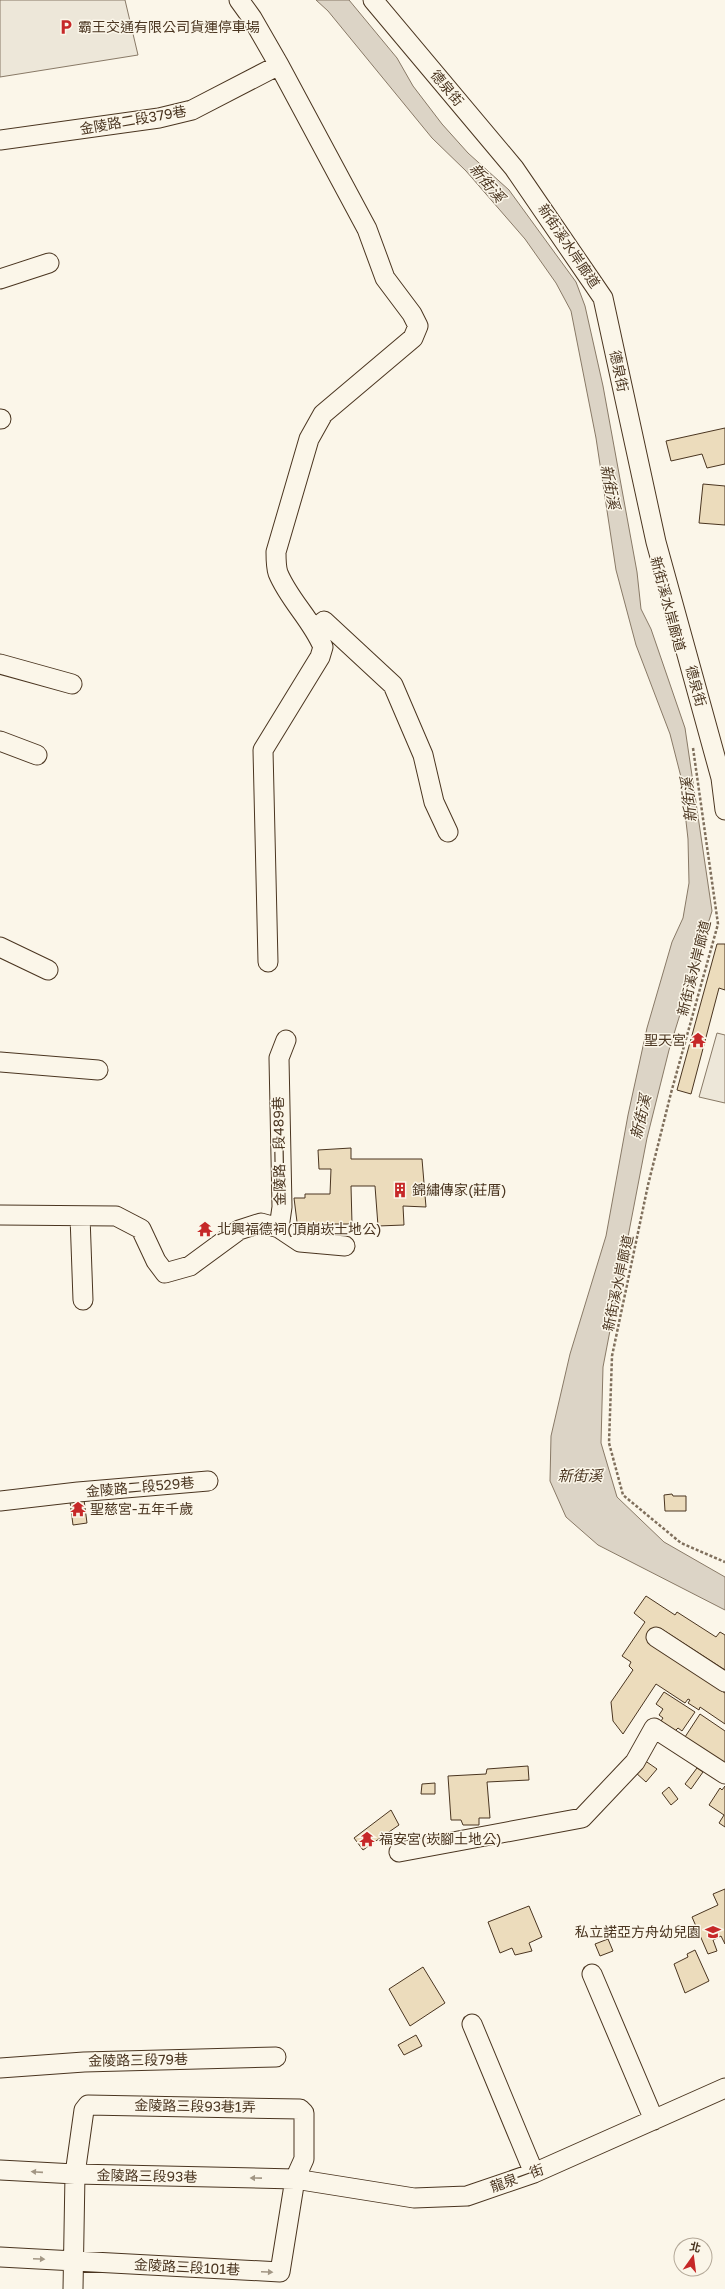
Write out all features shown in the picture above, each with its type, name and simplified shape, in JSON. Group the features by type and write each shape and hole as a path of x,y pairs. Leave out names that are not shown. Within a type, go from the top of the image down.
{"street":[{"path":"239,0 252,18 279,65 367,229 385,278 412,314 418,326 413,338 323,414 309,439 276,552 278,572 283,583 315,629 323,647 320,657 263,750 268,962"},
{"name":"德泉街","path":"373,0 514,168 603,298 656,542 721,778 725,810"},
{"name":"金陵路二段379巷","path":"0,140 159,118 192,110 279,65"},
{"path":"0,279 49,263"},
{"path":"315,629 324,621 393,686 423,755 434,802 448,832"},
{"path":"0,664 72,684"},
{"path":"0,741 37,755"},
{"path":"0,947 48,970"},
{"name":"金陵路二段489巷","path":"0,1215 116,1216 141,1229 156,1261 165,1273 190,1266 239,1230 261,1223 279,1228 282,1207 278,1066 279,1058 286,1040"},
{"path":"0,1062 98,1070"},
{"path":"80,1216 83,1300"},
{"path":"279,1228 300,1242 345,1246"},
{"name":"金陵路二段529巷","path":"0,1501 78,1492 208,1481"},
{"path":"656,1637 725,1682"},
{"path":"399,1852 582,1818 635,1762 654,1728 725,1774"},
{"path":"592,1974 654,2120"},
{"path":"472,2024 534,2173"},
{"name":"金陵路三段79巷","path":"0,2068 84,2062 276,2057"},
{"name":"龍泉一街","path":"295,2179 414,2198 467,2196 534,2173 725,2088"},
{"name":"金陵路三段93巷1弄","path":"75,2174 84,2110 88,2104 116,2104 300,2109 304,2113 304,2159 295,2179"},
{"name":"金陵路三段93巷","path":"0,2170 75,2174 295,2179"},
{"path":"73,2289 75,2174"},
{"name":"金陵路三段101巷","path":"0,2257 280,2272 295,2179"}],"path":[{"name":"新街溪水岸廊道","path":"692,742 718,924 671,1093 648,1185 612,1356 609,1443 623,1496 681,1543 725,1562"}],"shaded area":[{"name":"霸王交通有限公司貨運停車場","path":"0,0 125,0 138,55 0,77"},
{"path":"717,1033 725,1035 725,1103 699,1097"}],"water":[{"name":"新街溪","path":"316,0 349,0 397,58 413,86 442,124 468,153 509,190 576,282 585,306 603,386 637,572 641,609 651,629 685,728 712,911 669,1050 647,1138 603,1367 601,1443 617,1497 664,1542 725,1577 725,1610 598,1545 566,1517 550,1481 551,1436 570,1354 606,1236 628,1115 647,1028 672,942 683,918 689,883 688,839 681,777 670,734 636,645 616,570 596,438 571,311 556,283 525,239 466,171 432,138 328,11"}],"building":[{"path":"725,428 725,464 707,468 702,454 671,461 666,441"},
{"path":"703,484 725,486 725,525 699,523"},
{"name":"聖天宮","path":"717,944 725,944 725,990 719,988 691,1094 677,1090"},
{"name":"錦繡傳家(莊厝)","path":"351,1148 351,1159 422,1159 426,1207 403,1206 404,1225 378,1226 375,1186 351,1186 352,1224 329,1224 329,1237 311,1237 297,1222 294,1198 305,1198 305,1194 330,1194 331,1169 319,1169 318,1150"},
{"name":"聖慈宮-五年千歲","path":"83,1492 87,1523 73,1525 69,1494"},
{"path":"672,1494 673,1496 686,1496 686,1511 665,1511 664,1495"},
{"path":"646,1596 675,1615 677,1612 716,1637 720,1632 725,1635 725,1670 660,1628 649,1643 716,1685 714,1686 725,1693 725,1724 700,1707 699,1710 688,1703 690,1700 688,1699 685,1703 656,1684 623,1734 613,1721 611,1702 633,1670 629,1666 631,1662 622,1656 645,1622 634,1613"},
{"path":"664,1692 695,1712 682,1731 678,1728 675,1731 661,1721 663,1718 659,1715 663,1709 656,1704"},
{"path":"700,1714 725,1731 725,1764 685,1737"},
{"path":"644,1760 657,1769 646,1782 635,1772"},
{"path":"528,1766 529,1780 487,1782 490,1818 479,1818 479,1825 463,1825 461,1820 451,1820 448,1776 486,1774 487,1769"},
{"path":"697,1768 703,1772 691,1789 685,1784"},
{"path":"435,1783 435,1794 421,1794 422,1784"},
{"path":"725,1786 725,1827 719,1823 724,1815 709,1805 720,1788 722,1790"},
{"path":"669,1787 678,1799 671,1805 662,1793"},
{"path":"391,1810 399,1825 363,1850 354,1838"},
{"name":"私立諾亞方舟幼兒園","path":"725,1889 725,1944 721,1936 713,1940 717,1951 708,1954 692,1917 718,1905 713,1894"},
{"path":"529,1906 542,1937 529,1943 532,1951 515,1955 512,1948 500,1953 488,1922"},
{"path":"608,1939 613,1951 600,1956 595,1944"},
{"path":"695,1950 709,1981 685,1993 674,1964 688,1957 687,1954"},
{"path":"423,1967 445,2003 410,2026 389,1989"},
{"path":"416,2035 422,2046 404,2055 398,2045"}],"place":[{"name":"霸王交通有限公司貨運停車場","path":"66,27"},
{"name":"聖天宮","path":"698,1040"},
{"name":"錦繡傳家(莊厝)","path":"400,1190"},
{"name":"北興福德祠(頂崩崁土地公)","path":"205,1229"},
{"name":"聖慈宮-五年千歲","path":"78,1509"},
{"name":"福安宮(崁腳土地公)","path":"367,1839"},
{"name":"私立諾亞方舟幼兒園","path":"713,1932"}]}
